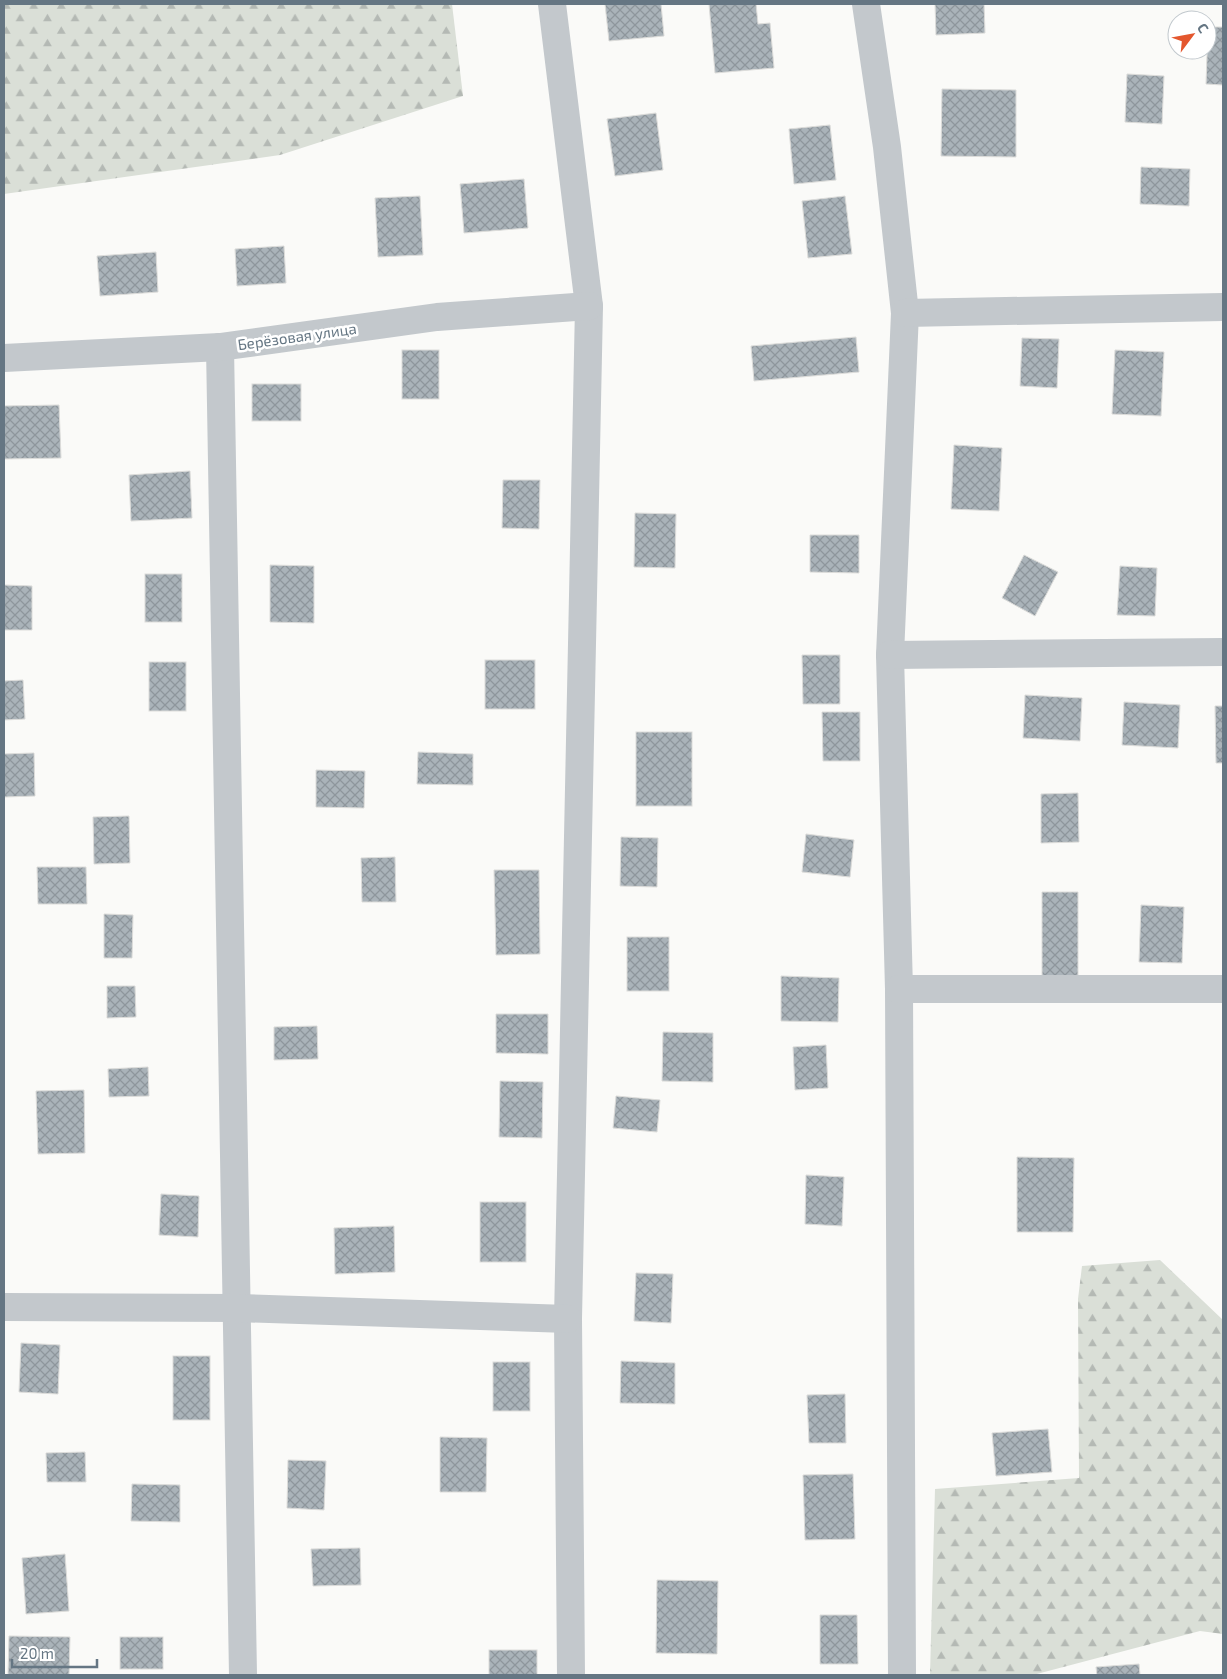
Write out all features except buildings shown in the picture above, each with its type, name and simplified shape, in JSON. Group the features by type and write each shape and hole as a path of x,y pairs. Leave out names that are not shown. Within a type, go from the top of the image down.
{"street":[{"path":"552,4 589,306 568,1319 571,1675"},
{"path":"866,4 887,147 905,313 890,655 898,989 902,1675"},
{"name":"Берёзовая улица","path":"4,358 220,347 437,317 589,306"},
{"path":"905,313 1223,307"},
{"path":"220,347 244,1675"},
{"path":"890,655 1223,652"},
{"path":"898,989 1223,989"},
{"path":"4,1307 238,1308 568,1319"}],"green space":[{"path":"4,4 452,4 463,96 280,155 4,194"},
{"path":"1160,1260 1223,1320 1223,1634 1200,1631 1033,1675 930,1675 935,1489 1079,1478 1078,1299 1082,1266"}]}
